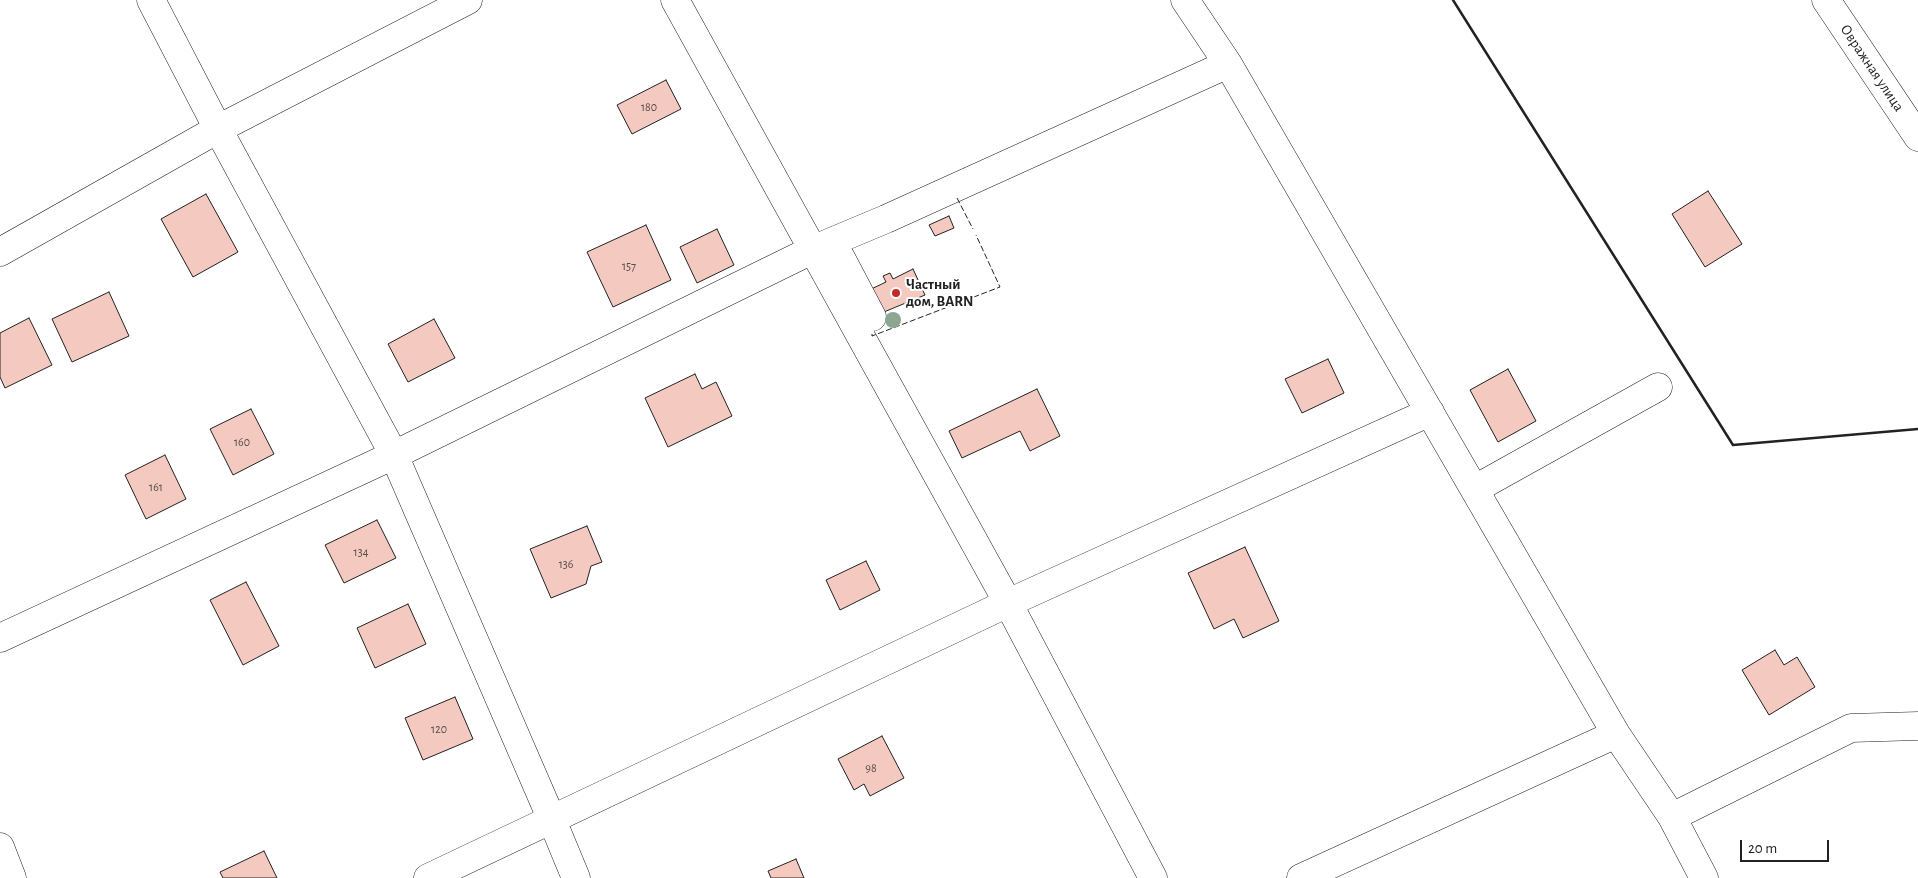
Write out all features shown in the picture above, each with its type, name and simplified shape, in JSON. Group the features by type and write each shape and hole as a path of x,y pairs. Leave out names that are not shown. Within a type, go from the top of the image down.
{"street":[{"path":"151,0 218,129 394,455 576,878"},
{"path":"0,252 218,129 468,0"},
{"path":"676,0 1008,603 1153,878"},
{"path":"1185,0 1228,64 1616,734 1672,817 1704,878"},
{"name":"Овражная улица","path":"1826,0 1918,137"},
{"path":"0,638 394,455 812,250 886,219 1228,64"},
{"path":"812,250 841,258 872,317"},
{"path":"1475,489 1658,387"},
{"path":"428,878 1008,603 1430,412"},
{"path":"1672,817 1851,728 1918,726"},
{"path":"1301,878 1616,734"},
{"path":"0,847 12,878"}],"building":[{"path":"666,80 681,109 632,134 617,105"},
{"path":"1708,191 1742,244 1705,267 1672,214"},
{"path":"206,194 238,252 193,277 161,219"},
{"path":"949,216 954,228 935,236 929,225"},
{"path":"646,225 671,280 613,307 587,252"},
{"path":"717,229 734,265 697,283 680,247"},
{"name":"Частный дом, BARN","path":"913,269 925,295 879,314 867,291 886,282 883,276 890,273 893,279"},
{"path":"109,292 129,336 72,362 52,319"},
{"path":"29,318 52,365 5,388 0,377 0,333"},
{"path":"434,319 455,358 408,382 388,344"},
{"path":"1328,359 1344,393 1302,413 1285,379"},
{"path":"1508,369 1536,421 1498,442 1470,390"},
{"path":"695,374 702,389 716,382 732,416 668,447 645,398"},
{"path":"1037,389 1060,436 1030,451 1020,431 962,458 949,431"},
{"path":"251,409 274,454 233,475 210,429"},
{"path":"165,455 186,499 146,519 125,475"},
{"path":"377,520 396,558 344,583 325,545"},
{"path":"587,526 602,562 591,566 586,584 551,598 530,549"},
{"path":"1245,547 1279,621 1243,638 1234,619 1214,629 1188,573"},
{"path":"866,561 880,590 840,610 826,580"},
{"path":"246,582 279,646 243,665 210,600"},
{"path":"408,604 426,644 375,668 357,628"},
{"path":"1775,650 1784,665 1797,657 1815,687 1769,715 1742,670"},
{"path":"455,697 473,739 423,760 405,718"},
{"path":"882,736 904,778 870,796 864,784 854,790 838,759"},
{"path":"264,851 277,878 223,878 220,872"},
{"path":"796,859 804,878 771,878 768,871"}],"fence":[{"path":"957,198 973,229"},
{"path":"872,334 872,336 1000,287 976,235"}],"wall":[{"path":"1453,0 1733,445 1918,429"}],"place":[{"name":"Частный дом, BARN","path":"896,293"}]}
